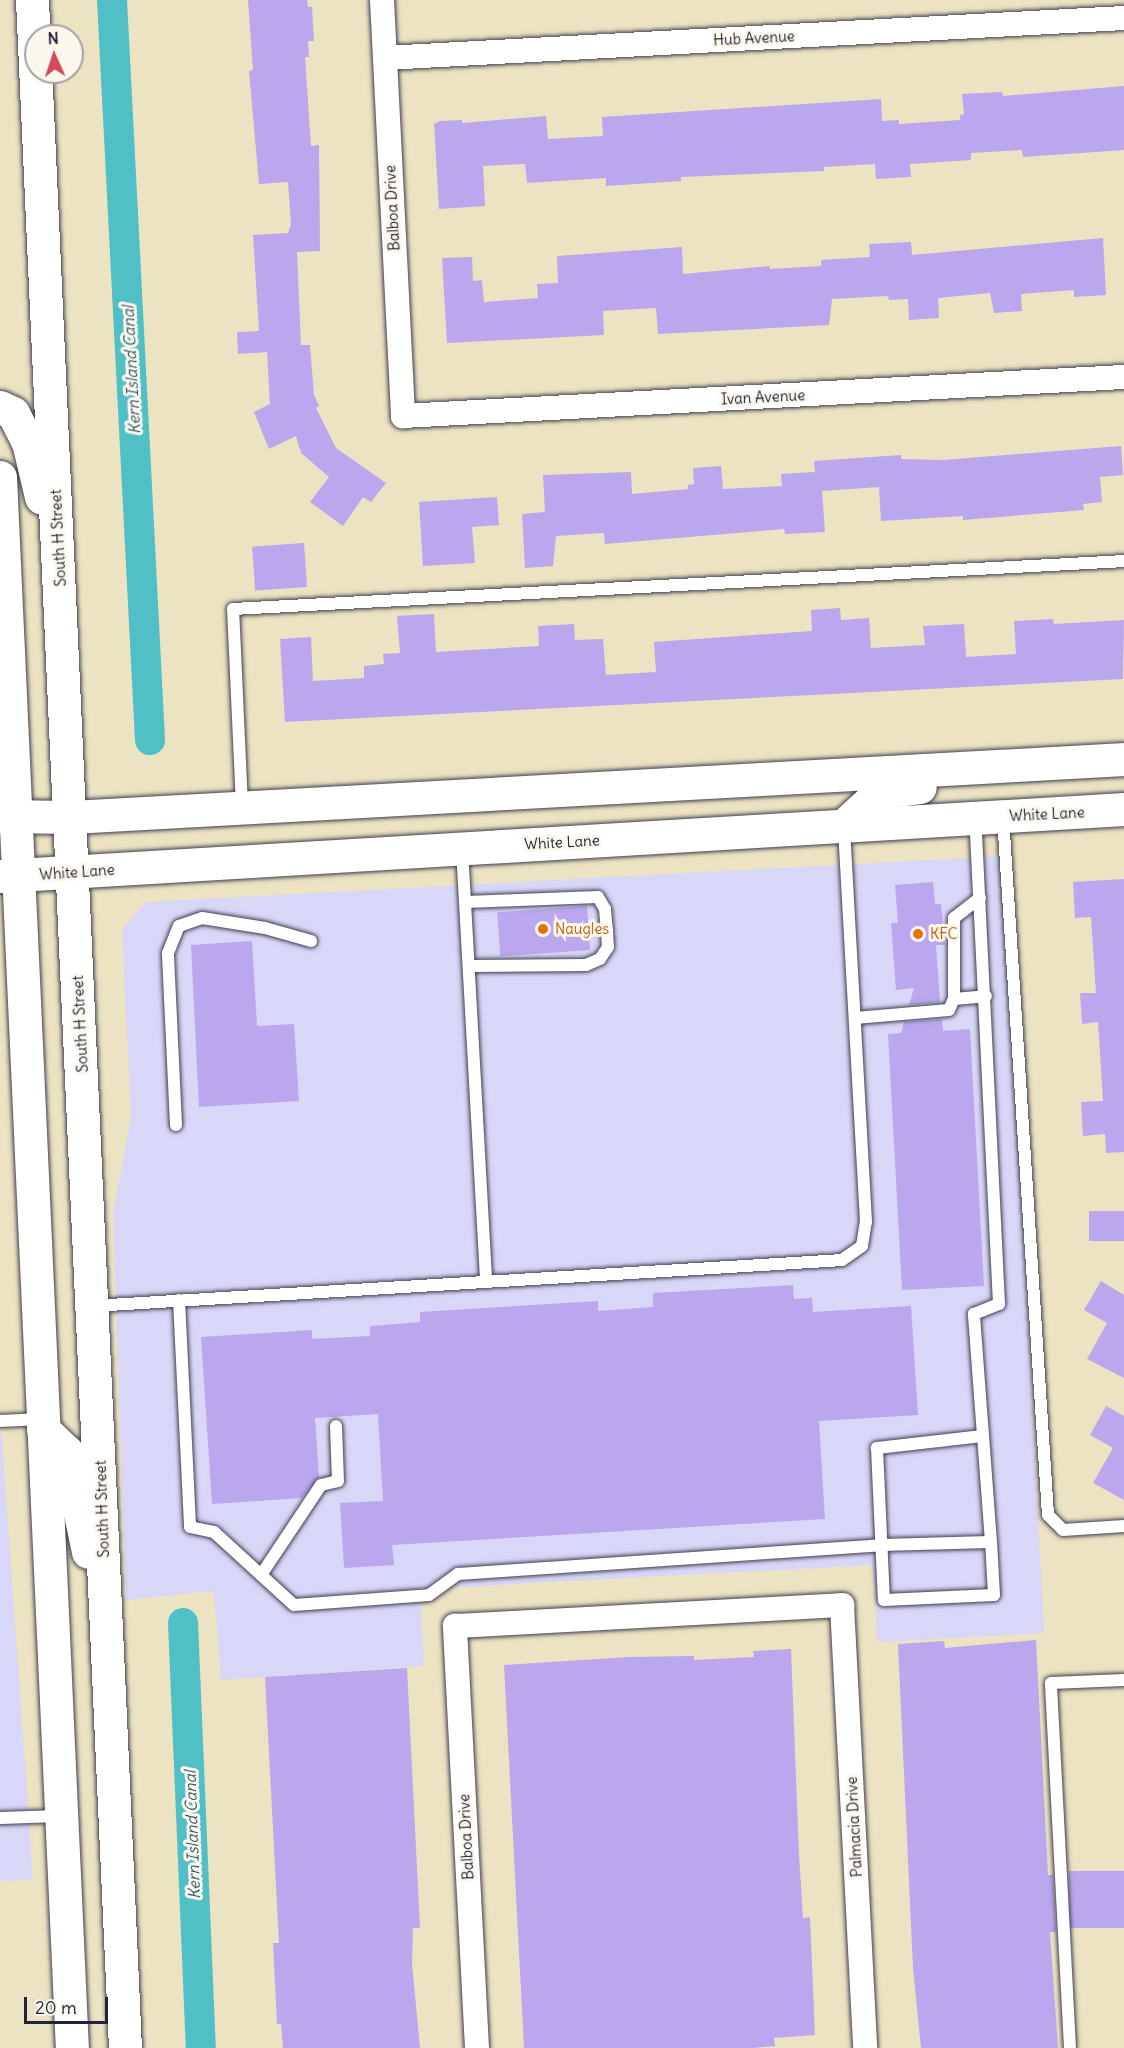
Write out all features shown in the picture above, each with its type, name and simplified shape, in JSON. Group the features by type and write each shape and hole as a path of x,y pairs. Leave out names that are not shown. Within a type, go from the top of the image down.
{"street":[{"name":"Balboa Drive","path":"382,0 403,416"},
{"name":"South H Street","path":"31,10 74,872 125,2048"},
{"name":"Hub Avenue","path":"385,58 1124,18"},
{"name":"Ivan Avenue","path":"403,416 1124,377"},
{"path":"0,407 13,413 28,442 60,583"},
{"path":"0,477 9,876 43,1424 72,2048"},
{"path":"8,816 71,817 1119,759"},
{"path":"844,825 880,792 1119,759"},
{"name":"White Lane","path":"9,876 1124,809"},
{"path":"43,1424 67,1452 108,1645"},
{"name":"Palmacia Drive","path":"455,1626 842,1605 865,2048"},
{"name":"Balboa Drive","path":"455,1626 477,2048"}],"lane":[{"path":"242,806 233,609 1124,561"},
{"path":"983,1436 877,1448 884,1599 994,1595 991,1542 974,1314 999,1304 980,898 989,817"},
{"path":"989,817 1048,1515 1063,1530 1124,1526"},
{"path":"93,1306 842,1260 862,1245 866,1221 844,825"},
{"path":"462,848 471,966 486,1281"},
{"path":"466,902 598,897 605,909 607,930 608,947 600,959 586,965 471,966"},
{"path":"855,1018 949,1010 954,999 954,918 980,898"},
{"path":"176,1125 168,953 179,926 202,918 265,928 311,941"},
{"path":"954,999 986,996"},
{"path":"179,1300 190,1527 214,1532 294,1605 429,1595 458,1574 881,1545 991,1542"},
{"path":"0,1421 43,1424"},
{"path":"261,1575 321,1485 339,1481 336,1426"},
{"path":"1071,2048 1051,1683 1124,1680"},
{"path":"0,1818 60,1816"}],"shaded area":[{"path":"1004,856 1044,1633 877,1642 873,1565 420,1589 424,1666 221,1680 214,1591 126,1600 113,1214 131,1117 122,929 146,902"},
{"path":"0,1414 33,1879 0,1881"}],"building":[{"path":"248,0 307,0 308,7 312,7 314,41 308,41 309,57 305,57 311,146 319,145 320,251 297,252 301,345 310,345 314,395 319,406 316,408 336,448 386,483 371,502 363,497 343,526 310,502 329,477 301,453 296,436 269,449 254,412 270,404 267,352 238,354 237,332 259,331 253,235 288,233 291,224 288,182 259,184 249,71 253,70"},
{"path":"1124,86 1124,150 1023,157 1022,150 971,153 971,160 910,164 911,177 876,179 875,164 824,167 824,171 681,177 681,181 606,186 606,178 527,183 525,164 483,166 485,206 439,209 434,124 440,121 462,120 462,123 546,116 548,139 603,136 602,117 881,99 882,121 899,120 899,124 960,120 960,115 964,114 962,94 1002,92 1003,96"},
{"path":"1103,238 1106,295 1074,297 1074,290 1021,294 1022,311 994,313 990,293 938,298 939,318 909,320 908,299 889,300 888,296 832,299 829,325 658,334 656,308 603,311 604,335 447,343 442,258 472,257 473,281 482,280 484,302 538,298 537,284 558,283 557,256 682,247 683,274 769,266 770,269 821,266 821,260 870,257 869,244 911,242 912,255"},
{"path":"1121,446 1123,475 1100,477 1102,502 1083,504 1084,510 963,520 963,516 881,521 879,487 822,491 825,532 785,534 784,529 605,544 604,533 556,536 553,566 525,568 522,514 545,512 543,475 631,472 632,494 688,489 688,485 694,484 693,468 721,466 723,489 782,486 781,474 815,472 814,461 901,455 901,459 943,460"},
{"path":"497,497 499,525 472,527 475,563 423,566 419,502"},
{"path":"304,543 307,587 255,591 252,547"},
{"path":"840,608 841,620 869,618 871,648 925,645 923,626 964,624 966,657 1016,654 1014,621 1053,619 1054,624 1124,620 1123,679 285,722 280,639 311,637 313,681 364,678 364,666 384,664 383,654 400,653 397,616 434,614 436,652 539,646 538,626 574,624 575,640 603,639 606,675 656,672 654,642 812,631 811,610"},
{"path":"1124,879 1124,1152 1106,1153 1105,1134 1083,1136 1081,1102 1103,1101 1098,1022 1082,1024 1080,993 1096,993 1091,917 1075,918 1073,882"},
{"name":"KFC","path":"933,882 935,904 941,904 945,945 936,945 940,1002 909,1005 914,988 896,990 891,923 898,923 895,885"},
{"name":"Naugles","path":"587,906 590,950 500,956 497,912"},
{"path":"252,941 257,1026 294,1024 299,1101 199,1107 191,945"},
{"path":"942,1019 943,1031 970,1029 984,1286 902,1290 888,1034 901,1033 904,1022"},
{"path":"1089,1211 1124,1211 1124,1241 1089,1241"},
{"path":"1101,1281 1124,1295 1124,1378 1087,1359 1107,1323 1084,1310"},
{"path":"793,1285 794,1299 812,1298 813,1312 911,1306 918,1415 819,1421 825,1519 392,1545 394,1565 344,1568 340,1503 383,1501 378,1414 315,1418 319,1477 302,1498 212,1504 201,1337 312,1330 312,1339 370,1336 370,1326 420,1322 420,1312 598,1301 598,1311 653,1307 653,1293"},
{"path":"1106,1406 1124,1416 1124,1500 1093,1483 1113,1448 1090,1435"},
{"path":"1036,1640 1048,1875 1053,1875 1056,1932 1050,1932 1058,2048 921,2048 913,1968 898,1644 944,1641 945,1648"},
{"path":"791,1649 799,1855 803,1918 810,1917 815,2035 774,2038 775,2046 752,2048 524,2048 504,1665 629,1657 694,1656 694,1660 754,1657 753,1651"},
{"path":"407,1668 420,1928 413,1928 412,1963 420,2048 283,2048 281,2024 277,2024 273,1943 279,1943 265,1677"},
{"path":"1069,1871 1124,1871 1124,1928 1069,1928"}],"waterway":[{"name":"Kern Island Canal","path":"112,0 150,740"},
{"name":"Kern Island Canal","path":"183,1623 201,2048"}],"place":[{"name":"Naugles","path":"543,929"},
{"name":"KFC","path":"918,934"}]}
